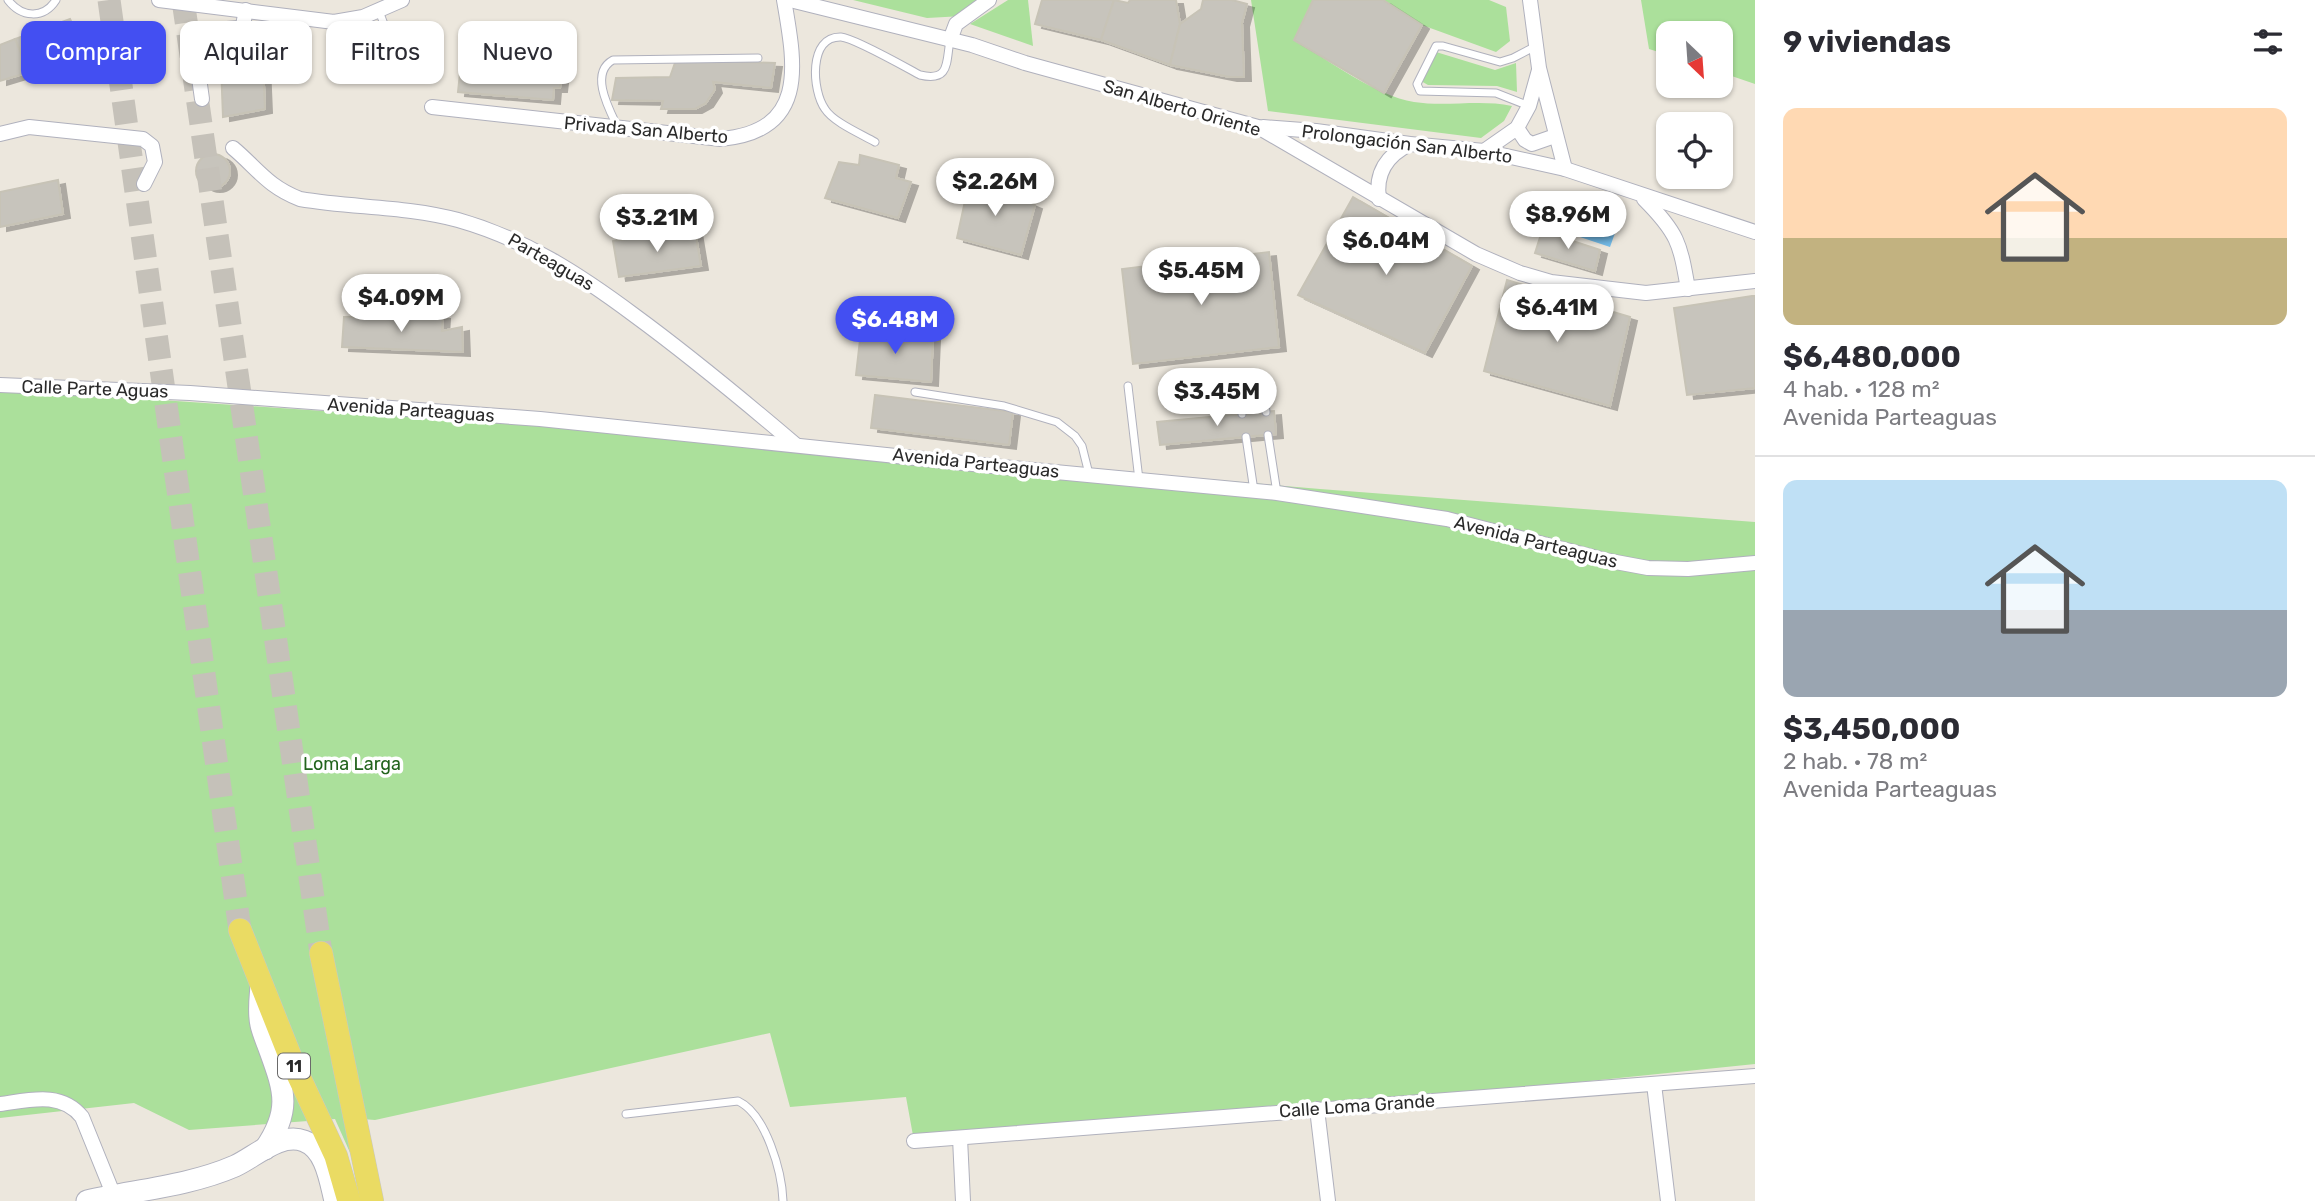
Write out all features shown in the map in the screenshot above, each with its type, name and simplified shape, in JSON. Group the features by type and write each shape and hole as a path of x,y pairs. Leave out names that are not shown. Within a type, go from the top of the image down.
{"main road":[{"name":"11","path":"240,930 261,986 336,1156 349,1201"},
{"path":"321,953 372,1201"}],"street":[{"path":"159,0 334,22 363,17 402,0"},
{"name":"Privada San Alberto","path":"432,107 721,139 745,136 766,125 782,109 793,80 794,64 785,0"},
{"name":"San Alberto Oriente","path":"790,0 950,40 1258,127 1476,254 1520,273 1550,282 1657,293 1755,281"},
{"path":"950,40 956,24 989,0"},
{"path":"1530,0 1539,68 1565,169"},
{"path":"202,99 194,42 203,31 239,28 243,25 246,10"},
{"path":"1484,151 1517,128 1529,106 1539,68"},
{"path":"0,134 29,127 142,139 152,146 155,162 144,184"},
{"name":"Prolongación San Alberto","path":"1258,127 1316,131 1484,151 1565,169 1755,232"},
{"path":"1517,128 1525,140 1532,144 1555,136"},
{"path":"1379,199 1377,186 1385,162 1398,149 1410,144"},
{"name":"Parteaguas","path":"233,148 263,179 286,194 300,199 407,211 455,220 501,234 540,253 582,276 649,326 720,380 796,445"},
{"path":"1641,196 1659,214 1678,240 1688,289"},
{"name":"Calle Parte Aguas","path":"0,386 190,393"},
{"name":"Avenida Parteaguas","path":"190,393 540,419 1277,493 1447,519 1605,560 1648,568 1688,569 1755,563"},
{"path":"261,986 261,1027 282,1082 284,1097 284,1111 280,1123 265,1149"},
{"name":"Calle Loma Grande","path":"914,1141 1755,1076"},
{"path":"1654,1084 1668,1201"},
{"path":"0,1104 54,1099 76,1109 82,1117 115,1198"},
{"path":"1317,1110 1328,1201"},
{"path":"960,1138 964,1201"},
{"path":"87,1201 115,1198 211,1175 284,1140 293,1139 312,1145 324,1164 335,1201"}],"lane":[{"path":"8,0 22,13 34,15 43,13 56,0"},
{"path":"379,10 383,21"},
{"path":"874,142 825,110 817,88 817,58 821,48 834,38 849,39 920,75 932,78 940,75 945,68 950,40"},
{"path":"1529,106 1496,93 1420,91 1417,84 1436,46 1500,62 1536,46"},
{"path":"618,128 603,91 602,73 606,64 613,60 758,58"},
{"path":"1177,395 1263,383 1266,412"},
{"path":"1128,386 1140,481"},
{"path":"1239,386 1242,414"},
{"path":"915,392 1004,406 1057,422 1075,436 1082,446 1089,474"},
{"path":"1268,435 1277,493"},
{"path":"1246,437 1254,491"},
{"path":"626,1114 738,1101 743,1103 758,1120 772,1151 782,1185 783,1201"}],"green space":[{"path":"853,0 996,0 963,16 927,18"},
{"path":"1008,0 1028,0 1033,46 970,24"},
{"path":"1251,0 1313,0 1294,40 1384,93 1414,102 1512,106 1504,121 1481,138 1268,111"},
{"path":"1383,0 1489,0 1506,7 1510,41 1496,52 1422,25"},
{"path":"1641,0 1755,0 1755,84 1733,76 1733,21 1656,21 1656,51 1649,49"},
{"path":"1436,52 1495,70 1516,63 1517,92 1497,86 1428,85 1421,81"},
{"name":"Loma Larga","path":"0,389 792,443 1320,489 1755,522 1755,1064 1317,1109 914,1141 906,1097 790,1107 770,1033 375,1120 349,1118 356,1166 335,1119 189,1130 134,1103 0,1118"}],"water":[{"path":"1573,218 1615,233 1610,247 1568,233"}],"building":[{"path":"1042,0 1114,0 1101,40 1035,24"},
{"path":"1114,0 1128,3 1130,0 1176,0 1180,24 1170,65 1101,40"},
{"path":"1203,0 1232,0 1247,4 1242,23 1244,77 1230,77 1170,65 1180,24 1201,9"},
{"path":"1313,0 1383,0 1422,25 1384,93 1294,40"},
{"path":"21,37 21,53 15,39"},
{"path":"15,39 21,53 21,74 0,81 0,45"},
{"path":"676,60 775,63 771,88 713,82 715,89 706,103 695,109 661,109 663,101 612,100 616,78 670,77"},
{"path":"222,84 264,84 265,109 223,117"},
{"path":"459,84 560,84 560,88 554,88 553,100 458,92"},
{"path":"213,154 225,159 230,171 225,183 213,188 201,183 196,171 201,159"},
{"path":"860,155 899,165 896,178 911,182 898,218 825,198 839,162 859,165"},
{"path":"970,178 1035,205 1021,255 957,238"},
{"path":"58,180 63,214 0,227 0,192"},
{"path":"1353,197 1472,266 1425,353 1298,295"},
{"path":"695,230 701,266 619,277 613,241"},
{"path":"1542,231 1600,250 1595,271 1535,253"},
{"path":"1226,250 1227,257 1269,252 1279,347 1133,364 1122,269 1204,259 1203,253"},
{"path":"1507,280 1630,317 1610,406 1484,371"},
{"path":"1755,296 1755,388 1687,395 1674,308"},
{"path":"443,315 442,331 462,327 463,352 342,347 344,317"},
{"path":"861,331 933,337 931,382 856,375"},
{"path":"875,395 1013,412 1009,445 871,428"},
{"path":"1274,411 1276,434 1160,445 1157,422"}],"tunnel":[{"path":"109,0 240,930"},
{"path":"183,0 321,953"}]}
